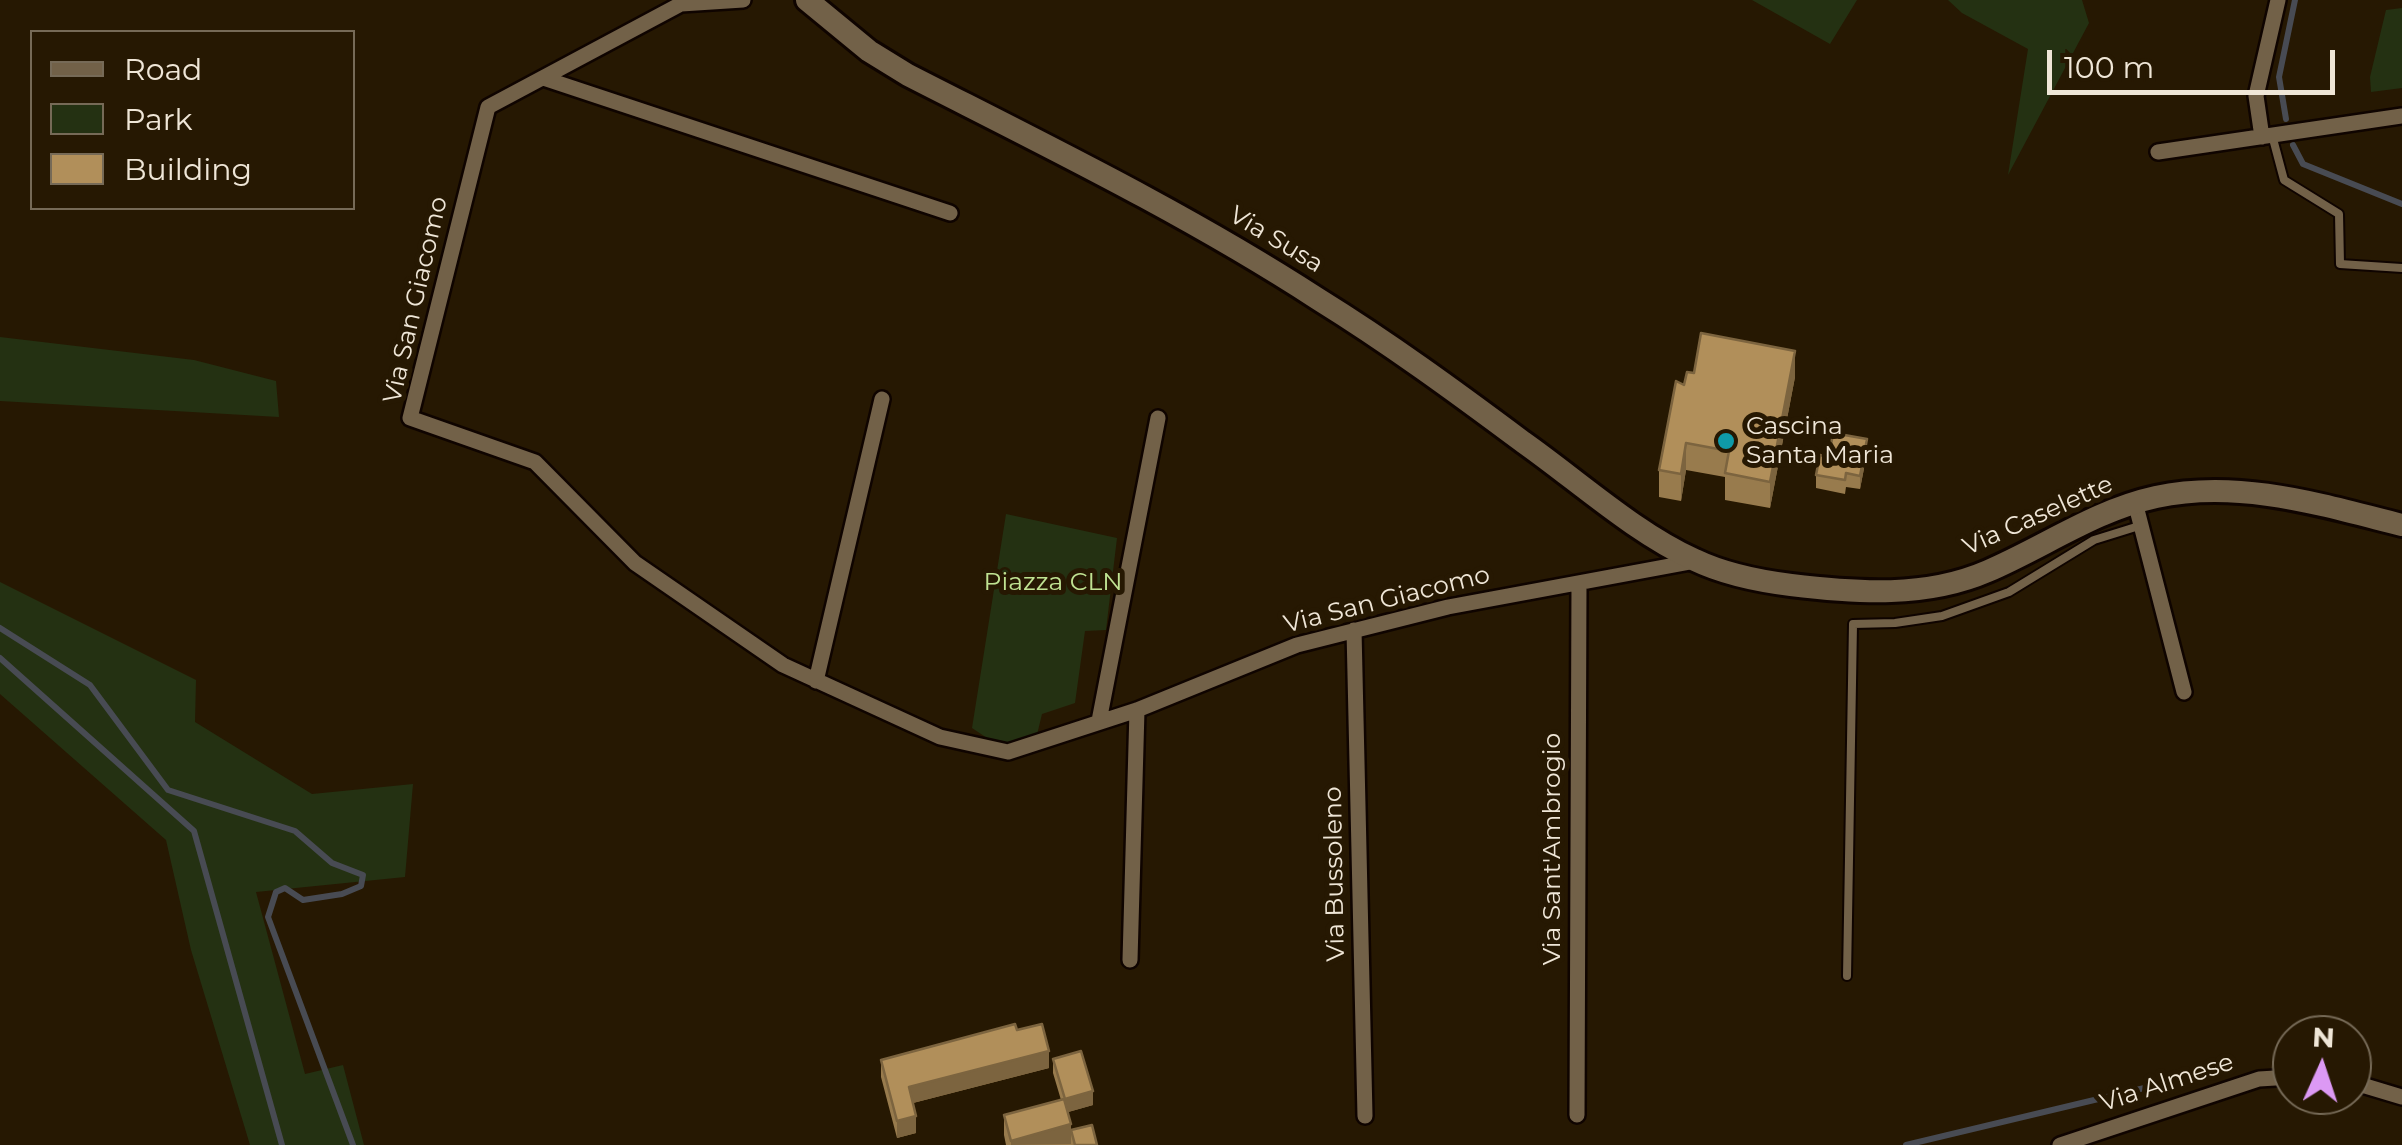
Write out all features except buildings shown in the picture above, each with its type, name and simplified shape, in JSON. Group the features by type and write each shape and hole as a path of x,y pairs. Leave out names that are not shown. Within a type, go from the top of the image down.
{"main road":[{"name":"Via Susa","path":"807,0 869,51 908,76 1132,190 1300,287 1432,375 1636,524 1696,561"},
{"name":"Via Caselette","path":"1696,561 1788,584 1911,591 1988,572 2188,493 2257,493 2402,526"}],"street":[{"name":"Via San Giacomo","path":"743,0 681,4 488,108 410,418 535,462 634,563 783,666 940,737 1008,752 1137,710 1297,645 1448,607 1696,561"},
{"path":"2267,136 2256,96 2278,0"},
{"path":"543,78 950,213"},
{"path":"2158,152 2402,116"},
{"path":"816,680 882,399"},
{"path":"1099,721 1158,418"},
{"path":"2140,513 2184,692"},
{"name":"Via Sant'Ambrogio","path":"1577,1115 1579,584"},
{"name":"Via Bussoleno","path":"1354,630 1365,1116"},
{"path":"1130,960 1137,710"},
{"name":"Via Almese","path":"2060,1145 2272,1078"},
{"path":"2372,1088 2402,1097"}],"lane":[{"path":"2267,136 2284,180 2339,214 2340,264 2402,268"},
{"path":"1847,976 1853,624 1942,616 2009,592 2140,513"}],"green space":[{"path":"1752,0 1857,0 1830,44"},
{"path":"1948,0 2082,0 2089,23 2008,175 2028,49 1962,13"},
{"path":"2402,8 2402,88 2371,92 2370,77 2386,10"},
{"path":"0,337 194,360 276,381 279,417 0,401"},
{"name":"Piazza CLN","path":"1006,514 1117,538 1106,630 1085,631 1075,703 1042,714 1035,743 1008,752 972,728"},
{"path":"0,582 196,680 195,722 312,794 413,784 405,877 256,892 305,1074 343,1065 364,1145 250,1145 191,950 166,840 0,694"}],"waterway":[{"path":"2286,119 2279,77 2295,0"},
{"path":"2293,145 2303,164 2402,204"},
{"path":"0,628 90,685 168,790 295,831 332,863 363,875 361,886 342,894 303,900 285,888 276,892 268,917 353,1145"},
{"path":"0,658 194,831 282,1145"},
{"path":"1906,1145 2182,1079"}],"place":[{"name":"Cascina Santa Maria","path":"1726,441"}]}
